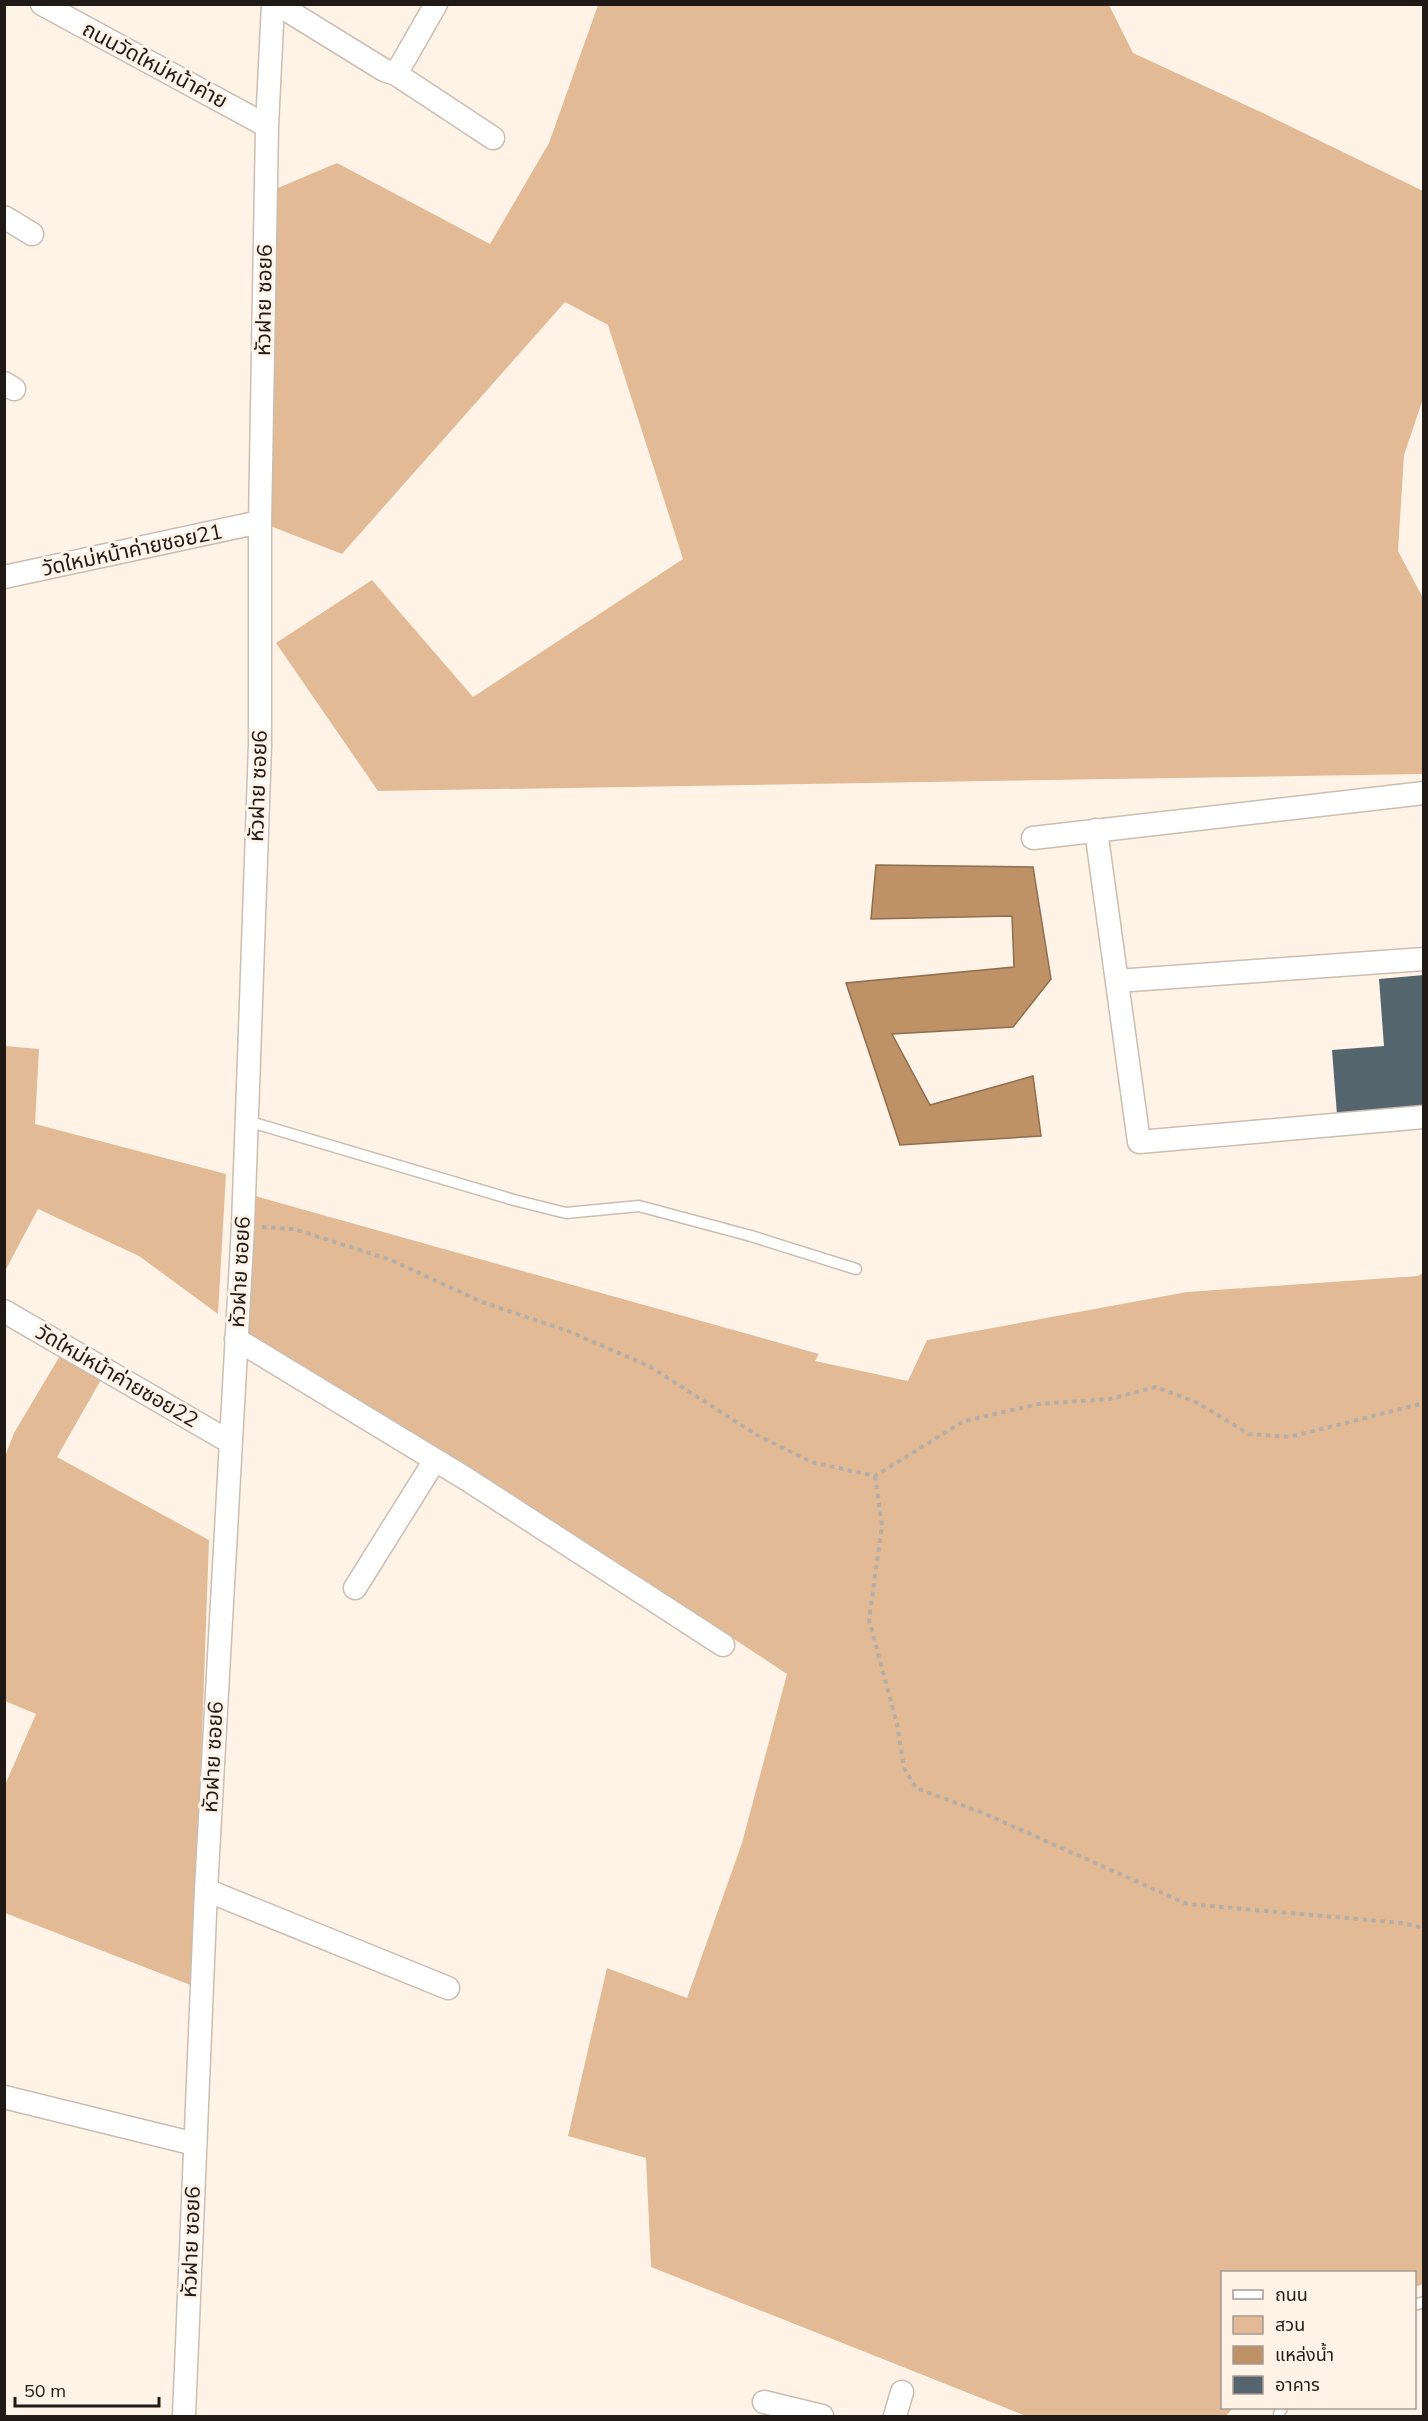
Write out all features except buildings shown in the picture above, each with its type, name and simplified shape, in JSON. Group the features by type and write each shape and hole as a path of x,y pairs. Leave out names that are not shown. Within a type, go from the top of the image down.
{"street":[{"name":"ถนนวัดใหม่หน้าค่าย","path":"42,4 267,126"},
{"name":"หัวฝาย ซอย6","path":"184,2416 206,1890 247,1121 260,746 260,522 267,126 275,4"},
{"path":"275,4 384,70 396,74 493,138"},
{"path":"396,74 436,4"},
{"path":"4,217 32,234"},
{"name":"วัดใหม่หน้าค่ายซอย21","path":"4,578 260,522"},
{"path":"1033,838 1424,794"},
{"path":"1096,830 1139,1142 1424,1117"},
{"path":"1117,981 1424,959"},
{"name":"วัดใหม่หน้าค่ายซอย22","path":"4,1311 230,1442"},
{"path":"236,1339 435,1460 723,1645"},
{"path":"355,1588 435,1460"},
{"path":"206,1890 448,1988"},
{"path":"4,2097 195,2144"},
{"path":"895,2416 902,2392"},
{"path":"764,2402 822,2416"}],"lane":[{"path":"247,1121 566,1213 639,1206 750,1236 856,1269"}],"path":[{"path":"243,1225 294,1229 391,1260 482,1302 568,1331 649,1366 757,1435 811,1462 875,1476 964,1422 1040,1404 1110,1399 1156,1387 1198,1403 1249,1434 1290,1437 1424,1403"},
{"path":"875,1476 882,1525 869,1620 897,1724 904,1768 916,1788 983,1813 1187,1904 1402,1923 1424,1928"}],"green space":[{"path":"598,5 1109,5 1133,53 1423,191 1423,399 1404,455 1398,551 1423,598 1423,774 378,791 276,643 372,580 473,697 683,559 608,325 565,302 342,554 260,522 266,193 337,163 490,244 549,143"},
{"path":"5,1046 39,1049 35,1124 226,1174 218,1314 139,1256 38,1209 5,1271"},
{"path":"244,1193 819,1354 815,1361 908,1381 927,1340 1187,1292 1418,1276 1423,1273 1423,2284 1416,2287 1416,2271 1221,2271 1221,2409 1232,2409 1226,2416 1026,2416 651,2267 646,2158 568,2136 607,1968 687,1998 742,1843 787,1674 655,1587 236,1339"},
{"path":"61,1354 102,1378 57,1457 209,1540 193,1986 5,1913 5,1785 36,1714 5,1701 4,1459 14,1433"}],"water":[{"path":"876,865 1033,867 1051,979 1013,1027 892,1034 930,1105 1033,1076 1041,1136 900,1145 846,983 1014,967 1012,916 871,919"}]}
